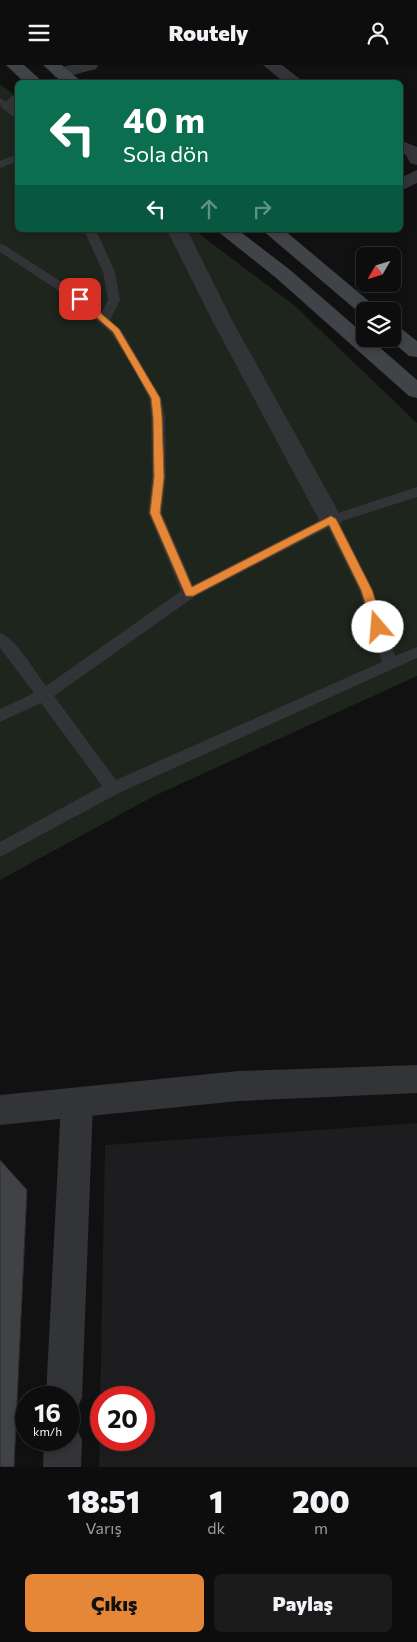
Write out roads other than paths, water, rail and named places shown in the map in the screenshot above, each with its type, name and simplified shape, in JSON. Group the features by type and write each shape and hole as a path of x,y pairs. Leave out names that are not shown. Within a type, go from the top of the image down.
{"main road":[{"path":"14,65 32,80"},
{"path":"229,232 282,273 417,391"},
{"path":"276,232 358,302"},
{"path":"401,338 417,351"}],"street":[{"path":"62,73 90,65"},
{"path":"271,65 293,80"},
{"path":"403,183 417,176"},
{"path":"178,232 222,320 331,519"},
{"path":"0,1110 240,1086 417,1079"},
{"path":"64,1386 77,1103"},
{"path":"62,1467 63,1451"}],"lane":[{"path":"0,165 15,158"},
{"path":"91,232 109,272 114,300 104,320"},
{"path":"0,247 80,299 116,331 155,398 158,417 159,477 155,513 189,593"},
{"path":"0,716 44,695 189,593 331,519 417,492"},
{"path":"331,519 366,590 390,664"},
{"path":"0,639 114,788"},
{"path":"0,850 114,788 417,652"}]}
